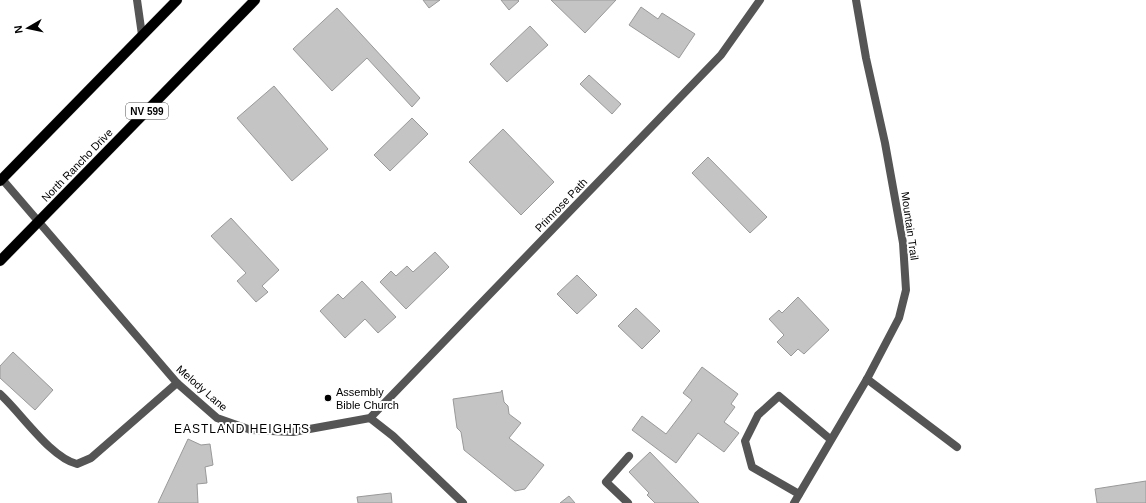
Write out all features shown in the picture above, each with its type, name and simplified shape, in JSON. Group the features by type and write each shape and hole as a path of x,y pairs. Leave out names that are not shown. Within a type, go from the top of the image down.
{"main road":[{"path":"1,180 177,0"},
{"name":"North Rancho Drive","path":"0,261 255,0"}],"street":[{"path":"137,0 142,35"},
{"name":"Primrose Path","path":"370,418 721,55 760,0"},
{"name":"Mountain Trail","path":"794,503 867,379 899,318 906,290 903,243 885,143 866,58 856,0"},
{"name":"Melody Lane","path":"1,180 177,383 217,418 251,430 293,432 370,418"},
{"path":"867,379 957,447"},
{"path":"0,394 14,406 58,456 77,464 91,458 177,383"},
{"path":"799,494 752,467 746,441 758,415 779,396 830,440"},
{"path":"370,418 393,436 463,503"},
{"path":"628,503 606,482 629,456"}],"building":[{"path":"423,0 440,0 429,8"},
{"path":"501,0 518,0 519,1 509,10"},
{"path":"551,0 616,0 585,33"},
{"path":"641,7 658,19 662,13 695,34 679,58 629,25"},
{"path":"337,8 420,98 412,107 367,58 332,91 293,49"},
{"path":"530,26 548,45 507,82 490,64"},
{"path":"589,75 621,104 612,114 580,84"},
{"path":"274,86 328,149 292,181 237,118"},
{"path":"412,118 428,134 390,171 374,155"},
{"path":"503,129 554,182 521,215 469,162"},
{"path":"708,157 767,217 750,233 692,173"},
{"path":"231,218 279,270 262,286 268,292 256,302 237,281 246,273 211,236"},
{"path":"435,252 449,267 406,309 380,282 391,271 396,276 407,266 413,272"},
{"path":"577,275 597,295 577,314 557,294"},
{"path":"362,281 396,317 378,333 365,319 345,338 320,311 338,294 343,299"},
{"path":"798,297 829,330 804,354 798,349 791,356 777,342 784,335 769,319 779,310 782,313"},
{"path":"636,308 660,331 642,349 618,326"},
{"path":"13,352 53,390 35,410 0,378 0,366"},
{"path":"702,367 738,394 731,404 735,407 724,422 739,433 724,452 698,433 676,463 632,430 642,416 666,434 692,400 683,393"},
{"path":"502,390 504,402 508,406 509,414 521,423 509,438 544,465 525,489 515,491 464,450 461,432 457,428 453,399 501,392"},
{"path":"188,439 201,445 210,444 213,465 205,467 207,483 197,484 198,503 158,503"},
{"path":"650,452 699,503 655,503 647,495 649,493 629,472"},
{"path":"1146,481 1146,503 1097,503 1095,489"},
{"path":"391,493 392,503 358,503 357,497"},
{"path":"569,496 575,503 560,503"}],"place":[{"name":"Assembly Bible Church","path":"328,398"}],"district":[{"name":"EASTLAND HEIGHTS","path":"242,429"}]}
